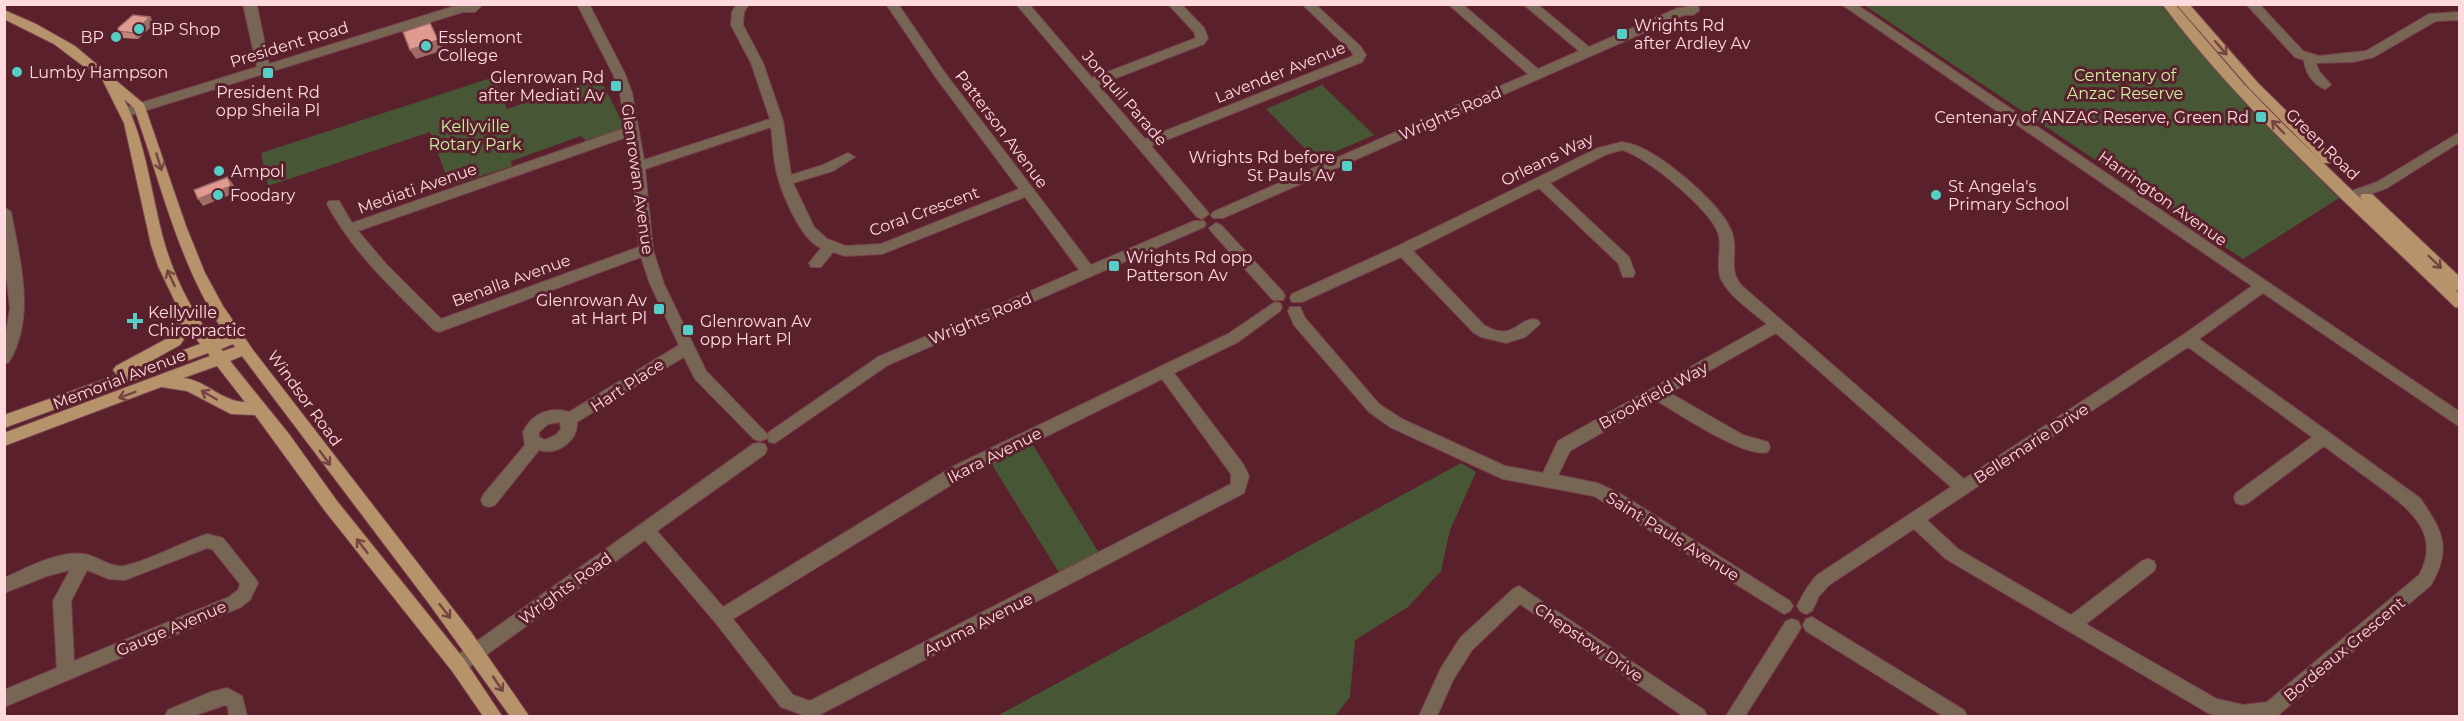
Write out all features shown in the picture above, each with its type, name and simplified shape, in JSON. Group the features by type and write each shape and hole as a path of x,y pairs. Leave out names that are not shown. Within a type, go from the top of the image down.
{"main road":[{"name":"Green Road","path":"2168,4 2260,109 2460,286"},
{"name":"Green Road","path":"2182,4 2270,103 2460,303"},
{"name":"Windsor Road","path":"4,14 62,42 86,58 126,91 140,107 193,261 211,298 241,343 344,483 477,652 520,717"},
{"name":"Windsor Road","path":"108,78 126,112 135,140 158,245 165,266 186,310 331,506 458,665 493,717"},
{"path":"85,392 175,341 183,330 186,310"},
{"name":"Memorial Avenue","path":"4,422 85,392 216,353 241,343"},
{"name":"Memorial Avenue","path":"4,440 158,384 216,353"},
{"path":"158,384 190,385 231,408 259,409"}],"street":[{"name":"President Road","path":"126,112 463,6 471,9 477,4"},
{"name":"Glenrowan Avenue","path":"583,4 622,82 633,130 646,250 657,284 686,348 704,380 765,441"},
{"path":"743,4 738,12 737,25 757,63 777,121 786,181 809,230 817,239 830,247 816,263"},
{"name":"Patterson Avenue","path":"892,4 948,85 1088,272"},
{"name":"Jonquil Parade","path":"1022,4 1144,144 1200,219"},
{"path":"1091,83 1200,41 1202,38 1200,31 1174,4"},
{"name":"Lavender Avenue","path":"1144,144 1358,59 1360,55 1357,50 1308,4"},
{"path":"1454,4 1537,75"},
{"path":"1528,4 1589,53"},
{"name":"Harrington Avenue","path":"1847,4 2460,421"},
{"path":"2252,4 2294,49 2310,59 2319,60 2363,57 2433,17 2459,16 2452,4"},
{"path":"251,5 264,69"},
{"name":"Wrights Road","path":"1217,221 1688,6"},
{"path":"2310,59 2309,65 2313,74 2325,85"},
{"path":"638,166 777,121"},
{"name":"Mediati Avenue","path":"349,229 633,130"},
{"path":"2356,195 2382,185 2460,136"},
{"name":"Orleans Way","path":"1296,305 1540,181 1616,147 1631,148 1697,197 1719,219 1728,243 1724,272 1728,281 1776,326 1963,488"},
{"path":"786,181 828,168 848,157"},
{"path":"1540,181 1624,261 1628,273"},
{"name":"Coral Crescent","path":"830,247 857,252 882,249 1028,191"},
{"name":"Benalla Avenue","path":"334,204 340,219 439,326 646,250"},
{"path":"4,212 15,291 16,326 14,341 6,358"},
{"path":"1200,219 1206,229 1217,221 1276,302 1288,294 1296,305"},
{"name":"Wrights Road","path":"458,665 765,441 884,362 1088,272 1200,219"},
{"path":"1403,250 1479,329 1491,337 1501,339 1533,324"},
{"name":"Bellemarie Drive","path":"1806,606 1813,591 1823,580 2188,339 2263,286"},
{"name":"Ikara Avenue","path":"721,617 958,472 1241,333 1276,302"},
{"name":"Saint Pauls Avenue","path":"1296,305 1299,321 1374,408 1396,423 1503,472 1597,490 1616,499 1784,606"},
{"name":"Brookfield Way","path":"1548,480 1564,446 1776,326"},
{"name":"Bordeaux Crescent","path":"1916,520 1952,554 2214,707 2244,714 2271,710 2425,580 2435,565 2437,549 2432,532 2414,503 2188,339"},
{"name":"Hart Place","path":"568,420 686,348"},
{"name":"Aruma Avenue","path":"646,530 721,617 787,701 811,710 1231,493 1240,482 1237,469 1165,372"},
{"path":"1657,393 1738,441 1762,447"},
{"name":"Hart Place","path":"560,416 568,420 570,429 568,434 558,442 545,446 531,441 531,432 542,419 560,416"},
{"path":"2242,498 2324,437"},
{"path":"489,500 535,444"},
{"name":"Gauge Avenue","path":"4,699 235,602 244,595 249,586 247,578 218,543 211,541 203,542 124,573 113,572 83,561"},
{"path":"4,586 53,568 83,561"},
{"path":"66,672 62,601 83,561"},
{"path":"2071,625 2148,566"},
{"name":"Chepstow Drive","path":"1428,717 1447,674 1466,644 1519,594 1698,717"},
{"path":"1791,602 1806,606 1813,613 1812,625 1801,629 1792,627 1782,614 1784,606 1791,602"},
{"path":"1812,625 1958,717"},
{"path":"1735,717 1792,627"},
{"path":"174,717 211,700 227,696 236,702 238,717"}],"green space":[{"name":"Centenary of Anzac Reserve","path":"1864,5 2161,5 2249,108 2339,198 2243,259"},
{"name":"Kellyville Rotary Park","path":"494,77 507,109 600,78 624,126 617,131 586,141 581,136 511,161 512,166 450,186 430,132 268,186 261,153"},
{"path":"1322,85 1374,135 1316,160 1266,109"},
{"path":"1031,442 1099,553 1060,574 989,460"},
{"path":"1461,463 1476,472 1450,530 1441,571 1408,607 1355,640 1350,697 1335,716 997,716"}],"building":[{"path":"133,15 150,17 133,33 118,31 118,28"},
{"path":"430,23 438,40 410,50 403,32"},
{"path":"228,177 231,186 198,199 194,190"}],"place":[{"name":"BP Shop","path":"139,29"},
{"name":"Wrights Rd after Ardley Av","path":"1622,34"},
{"name":"BP","path":"116,37"},
{"name":"Esslemont College","path":"426,46"},
{"name":"Lumby Hampson","path":"17,72"},
{"name":"President Rd opp Sheila Pl","path":"268,73"},
{"name":"Glenrowan Rd after Mediati Av","path":"616,86"},
{"name":"Centenary of ANZAC Reserve, Green Rd","path":"2261,117"},
{"name":"Wrights Rd before St Pauls Av","path":"1347,166"},
{"name":"Ampol","path":"219,171"},
{"name":"Foodary","path":"218,195"},
{"name":"St Angela's Primary School","path":"1936,195"},
{"name":"Wrights Rd opp Patterson Av","path":"1114,266"},
{"name":"Glenrowan Av at Hart Pl","path":"659,309"},
{"name":"Kellyville Chiropractic","path":"135,321"},
{"name":"Glenrowan Av opp Hart Pl","path":"688,330"}]}
